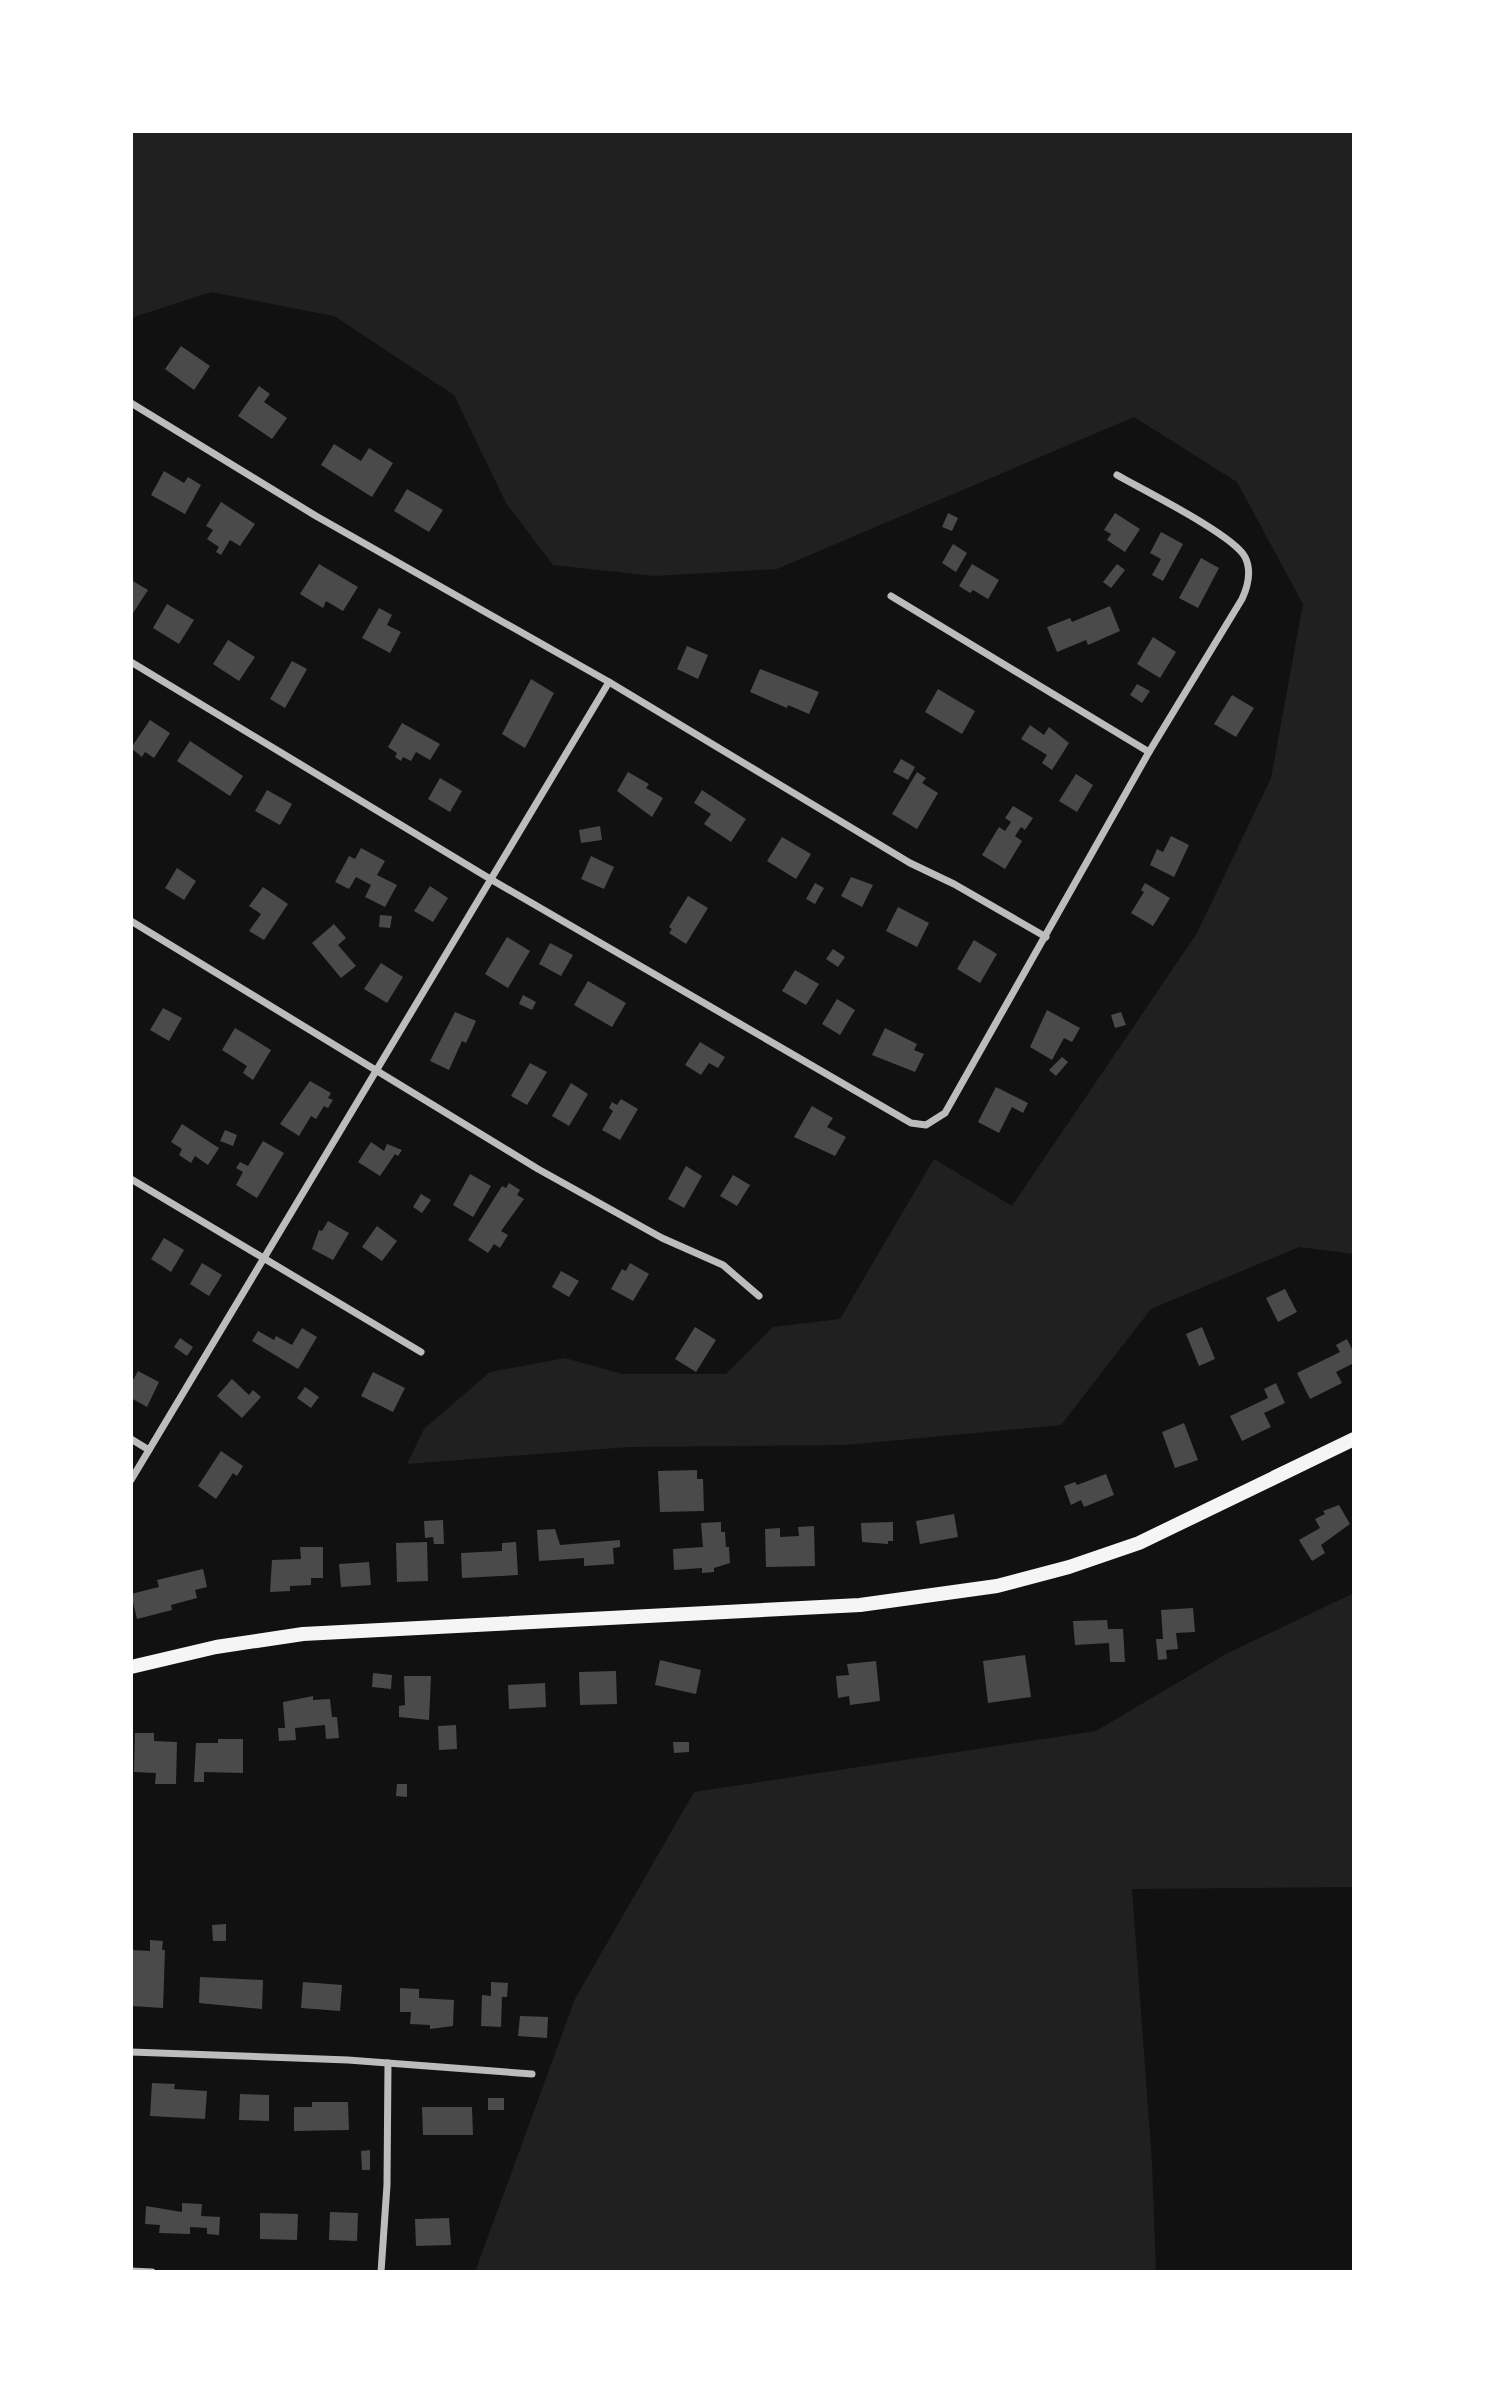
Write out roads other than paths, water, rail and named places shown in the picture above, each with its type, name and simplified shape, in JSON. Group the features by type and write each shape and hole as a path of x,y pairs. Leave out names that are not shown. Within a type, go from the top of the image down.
{"main road":[{"path":"131,1667 216,1647 292,1635 860,1605 997,1586 1069,1567 1139,1543 1354,1439"}],"street":[{"path":"131,403 316,516 609,681 910,863 969,892 1046,937"},
{"path":"131,662 492,880 911,1123 930,1124 945,1113 1149,752 1242,599 1248,583 1248,565 1235,545 1117,475"},
{"path":"891,596 1149,752"},
{"path":"131,1480 379,1070 609,681"},
{"path":"131,921 538,1169 674,1244 723,1265 759,1296"},
{"path":"131,1179 421,1352"},
{"path":"131,1439 149,1450"},
{"path":"131,2052 388,2063 532,2074"},
{"path":"381,2272 387,2185 388,2063"},
{"path":"131,2271 152,2272"}]}
